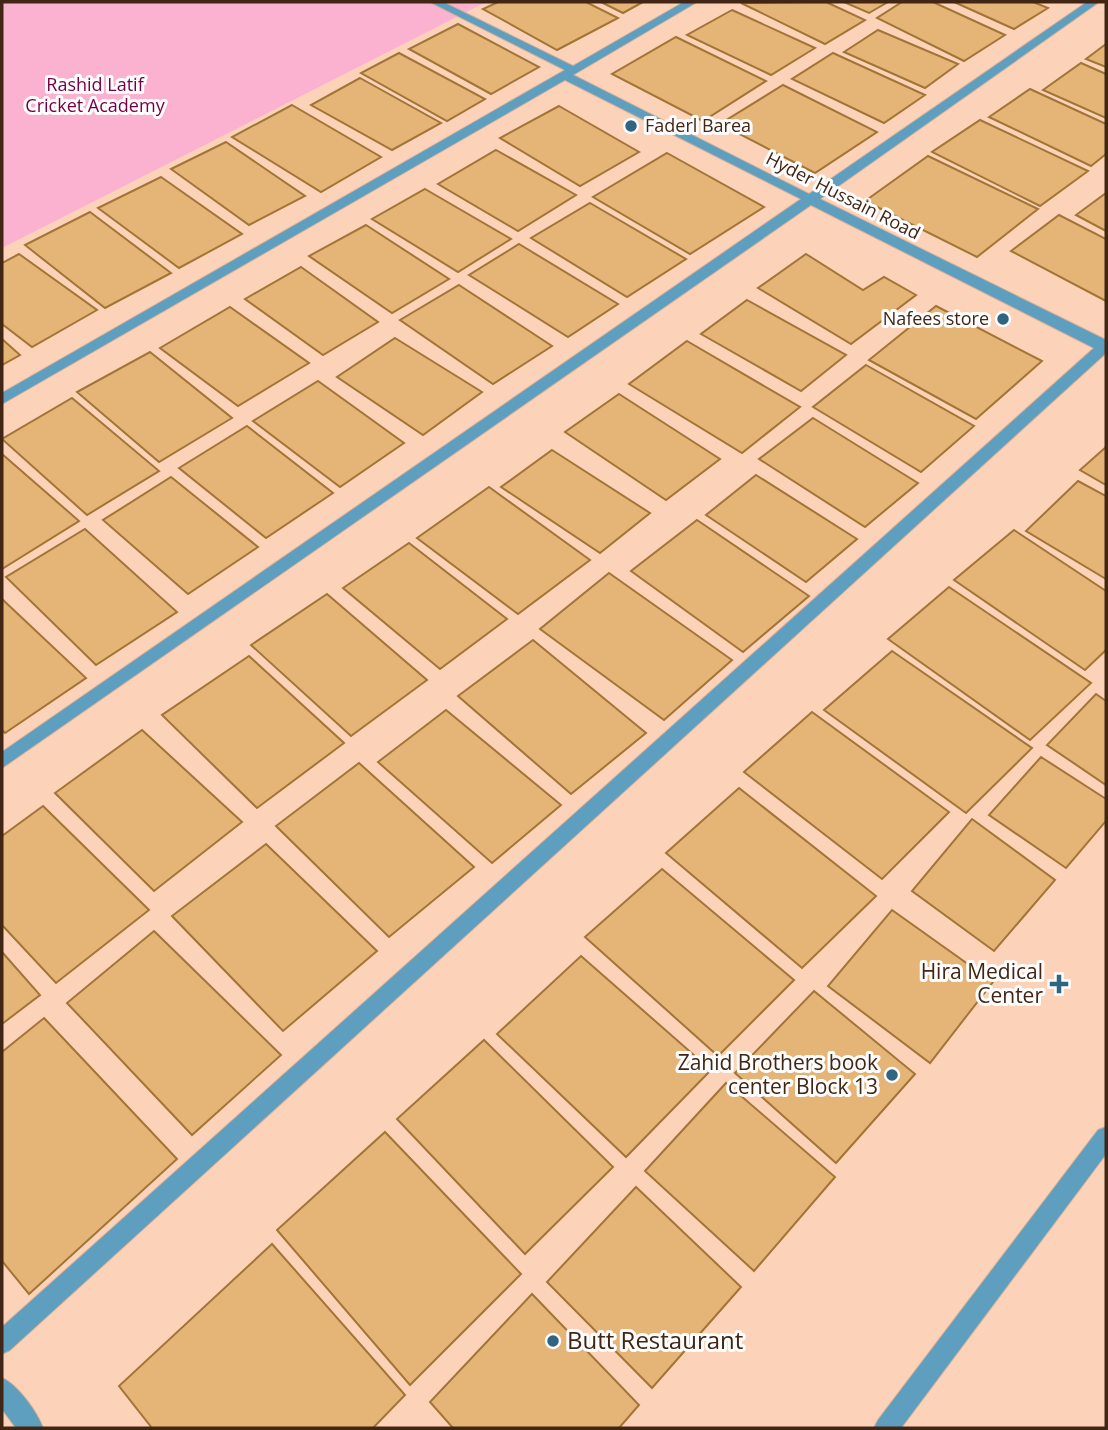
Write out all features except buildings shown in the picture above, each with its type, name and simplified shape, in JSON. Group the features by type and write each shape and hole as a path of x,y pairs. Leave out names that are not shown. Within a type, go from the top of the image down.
{"street":[{"name":"Hyder Hussain Road","path":"435,2 811,200 1106,346"},
{"path":"2,399 692,2"},
{"path":"2,761 1094,2"},
{"path":"2,1342 1106,346"},
{"path":"886,1428 1106,1137"},
{"path":"2,1390 31,1428"}],"green space":[{"name":"Rashid Latif Cricket Academy","path":"2,2 486,2 2,248"}],"place":[{"name":"Faderl Barea","path":"631,126"},
{"name":"Nafees store","path":"1003,319"},
{"name":"Hira Medical Center","path":"1059,984"},
{"name":"Zahid Brothers book center Block 13","path":"892,1075"},
{"name":"Butt Restaurant","path":"553,1341"}]}
